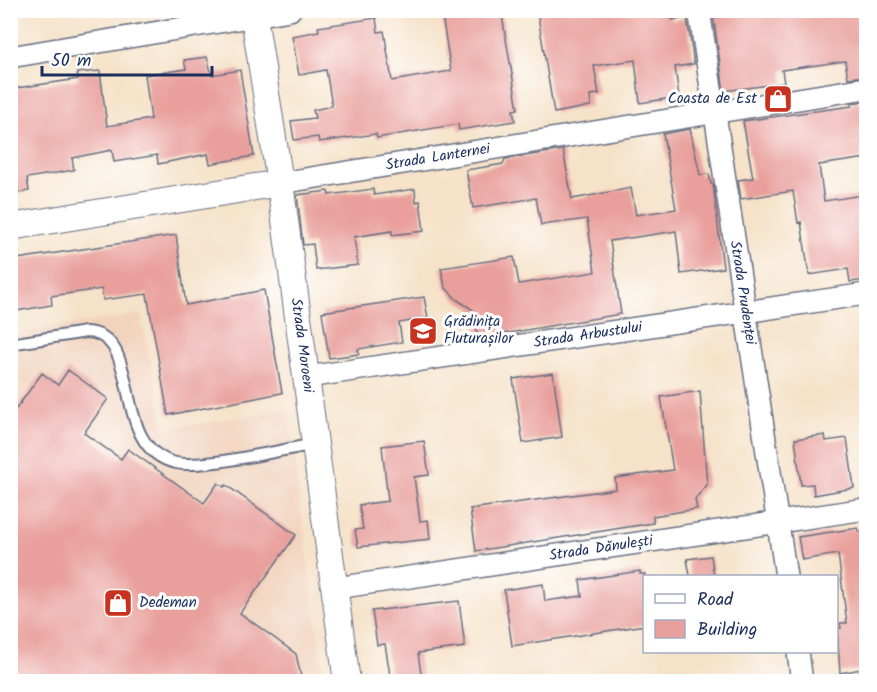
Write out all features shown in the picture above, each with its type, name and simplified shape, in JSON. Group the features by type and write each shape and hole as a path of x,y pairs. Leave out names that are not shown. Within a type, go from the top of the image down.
{"street":[{"path":"10,57 254,13 290,10"},
{"name":"Strada Prudenței","path":"699,10 786,575"},
{"name":"Strada Moroeni","path":"254,13 280,183 347,681"},
{"name":"Strada Lanternei","path":"10,227 867,88"},
{"name":"Strada Arbustului","path":"307,377 867,294"},
{"name":"Strada Dănulești","path":"336,588 867,509"},
{"path":"798,653 802,681"}],"lane":[{"path":"10,344 86,332 96,332 106,338 114,345 120,357 135,426 145,442 160,458 191,465 316,444"}],"shaded area":[{"path":"141,314 164,429 288,409 324,681 11,682 11,334"}],"building":[{"path":"441,10 501,10 518,109 513,110 515,121 459,130 458,124 377,138 376,134 319,142 318,137 294,140 291,121 315,118 313,110 332,106 326,70 299,75 292,36 319,31 318,27 376,18 378,32 384,31 392,81 451,71"},
{"path":"537,10 670,10 672,20 687,18 694,64 675,67 679,97 640,103 635,60 594,66 599,94 590,95 591,106 554,113"},
{"path":"717,10 862,10 867,43 867,76 848,78 845,61 782,70 784,83 724,91 713,14 717,13"},
{"path":"207,57 212,75 240,70 254,156 210,164 208,154 158,164 157,155 114,162 112,150 72,158 74,170 27,178 29,191 10,194 10,89 78,79 77,73 100,71 107,126 151,119 145,75 186,69 184,60"},
{"path":"867,101 867,158 819,165 824,201 863,195 867,217 867,280 850,282 848,269 809,275 801,222 798,223 793,191 741,199 738,180 753,178 743,121 852,106 852,103"},
{"path":"690,129 700,175 709,174 711,184 713,184 723,268 681,274 676,231 610,241 621,314 478,338 473,310 456,299 445,287 441,268 514,257 519,284 595,272 587,219 541,225 536,198 473,208 466,170 503,164 505,159 563,150 572,199 631,188 636,215 676,209 663,134"},
{"path":"373,189 374,195 415,189 416,202 420,201 424,231 392,235 392,231 354,237 358,265 316,270 313,244 303,245 297,195 328,191 329,195"},
{"path":"176,235 186,305 264,290 282,393 168,415 147,294 103,300 102,289 51,296 52,305 10,312 10,260"},
{"path":"424,297 428,318 399,323 402,342 358,349 359,354 329,358 322,312"},
{"name":"Dedeman","path":"68,370 108,399 84,433 121,459 128,449 204,503 218,483 224,487 226,485 296,535 240,613 296,654 302,681 10,681 10,417 42,373 58,385"},
{"path":"553,373 562,437 523,443 513,379"},
{"path":"700,391 707,485 695,499 697,509 653,516 653,523 476,551 470,509 616,489 615,478 673,470 661,397"},
{"path":"825,435 826,441 847,438 854,488 814,495 813,484 801,485 795,439"},
{"path":"424,441 429,475 414,477 420,521 428,520 430,539 358,547 355,530 363,529 359,505 388,501 382,446"},
{"path":"858,528 859,532 867,530 867,668 840,673 838,629 841,628 840,623 847,623 838,554 802,560 798,537"},
{"path":"711,556 714,575 690,575 687,559"},
{"path":"640,571 640,574 645,574 643,575 643,625 512,646 504,590 543,584 545,601 582,596 580,580"},
{"path":"459,601 465,647 418,653 422,681 391,681 385,644 377,645 372,611"}],"place":[{"name":"Coasta de Est","path":"778,99"},
{"name":"Grădinița Fluturașilor","path":"423,331"},
{"name":"Dedeman","path":"118,603"}]}
